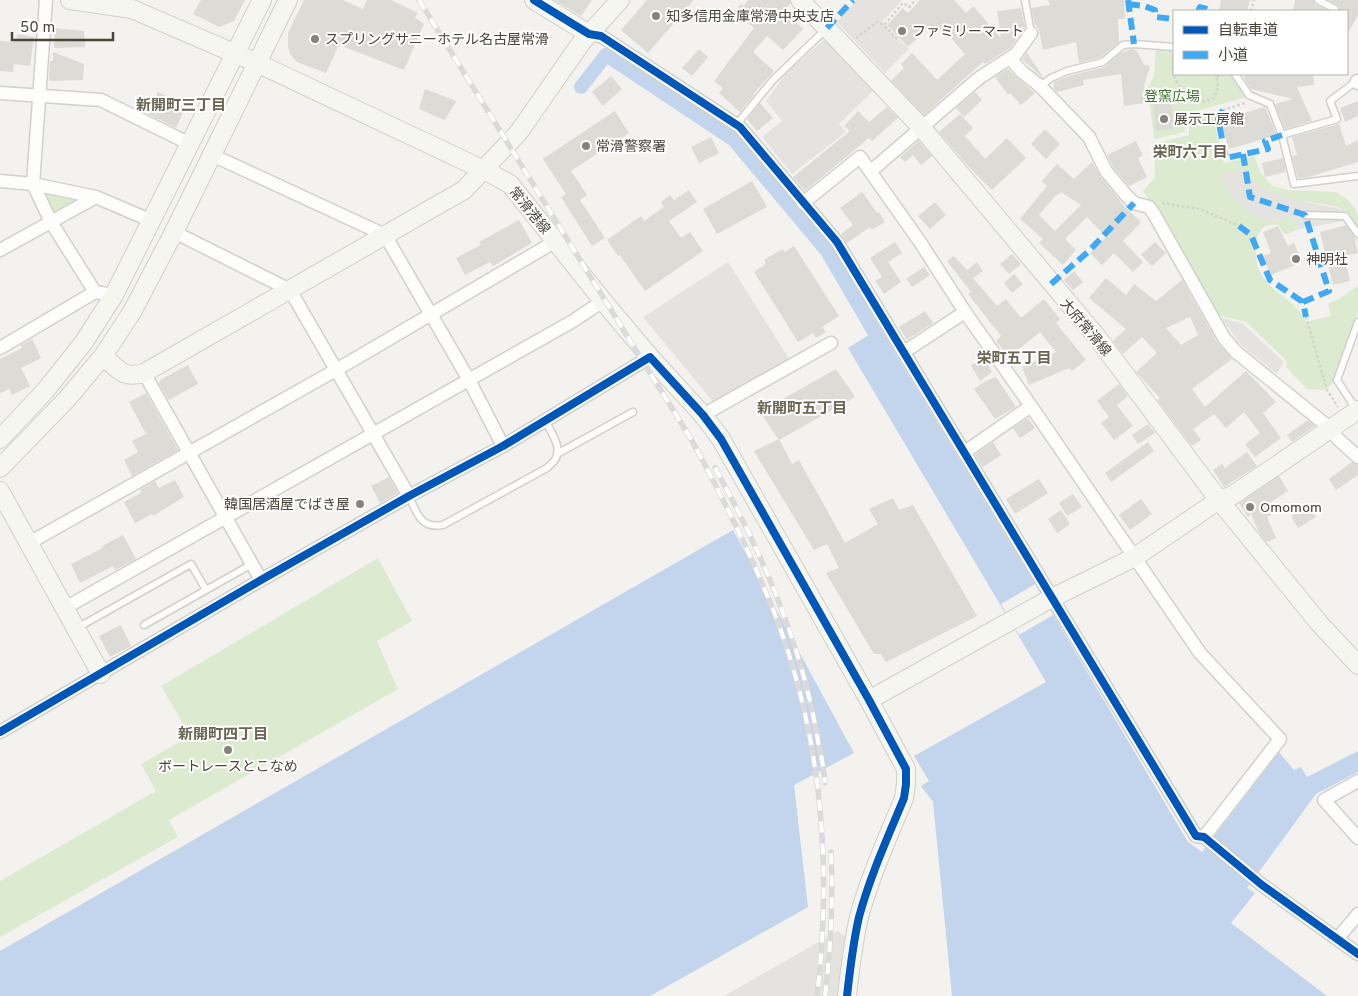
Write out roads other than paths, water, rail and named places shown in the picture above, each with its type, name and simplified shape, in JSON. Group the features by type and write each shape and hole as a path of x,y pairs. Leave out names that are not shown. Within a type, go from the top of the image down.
{"street":[{"path":"46,0 33,184 51,222 95,292"},
{"name":"常滑港線","path":"70,0 132,9 257,63 510,184 603,301 650,357 703,415 720,439 869,700 906,769 904,798 868,889 853,942 847,996"},
{"path":"0,439 45,391 84,342 114,295 262,0"},
{"path":"0,468 62,406 103,356 132,312 174,232 288,0"},
{"path":"534,0 589,34 601,36 736,124 837,242 1050,599 1196,836 1204,837 1262,884 1358,954"},
{"path":"103,356 122,373 132,376 144,373 464,190 520,132 581,43 620,0"},
{"name":"大府常滑線","path":"800,0 921,127 1097,337 1219,500 1319,623 1358,665"},
{"path":"871,171 979,78 1016,54 1031,33"},
{"path":"1010,58 1089,137 1106,170 1134,203 1149,207 1221,333 1236,352 1331,429 1338,439 1358,457"},
{"path":"0,93 101,100 190,144"},
{"path":"212,155 385,235 469,380 503,446"},
{"path":"803,203 860,157 920,242 964,312 1031,406 1200,653 1280,739 1204,837"},
{"path":"0,181 33,184 96,197 152,221"},
{"path":"0,250 96,197"},
{"path":"174,232 290,290 409,496"},
{"path":"29,543 336,370 556,242"},
{"path":"0,348 95,292 114,295"},
{"path":"65,608 573,321 603,301"},
{"path":"904,352 964,312"},
{"path":"703,415 830,343"},
{"path":"0,732 261,580 409,496 503,446 650,357"},
{"path":"144,373 261,580"},
{"path":"964,452 1031,406"},
{"path":"869,700 1050,599 1135,557 1219,500 1233,495 1358,411"},
{"path":"0,491 101,674"},
{"path":"1358,781 1324,800 1358,838"},
{"path":"1338,938 1358,914"}],"lane":[{"path":"1025,0 1031,33"},
{"path":"1318,0 1335,10"},
{"path":"736,124 773,80 827,28"},
{"path":"1040,86 1067,70 1103,62 1123,45 1173,47"},
{"path":"1237,75 1248,95 1270,104 1282,134 1294,184 1358,176"},
{"path":"1282,134 1337,119 1330,101 1358,81"},
{"path":"1306,215 1345,216 1358,234"},
{"path":"1358,322 1337,380 1358,411"},
{"path":"557,454 633,412"},
{"path":"409,496 424,523 434,526 444,525 547,468 556,458 558,449 545,420"},
{"path":"76,628 191,564 206,590"},
{"path":"144,625 252,564"}],"water":[{"path":"880,328 1188,842 1202,852 1279,752 1294,770 1301,767 1307,777 1358,751 1358,772 1316,794 1247,888 1255,893 1231,923 1327,996 952,996 933,802 921,786 929,781 914,756 1046,682 848,348"},
{"path":"733,530 854,753 794,785 808,907 650,996 0,996 0,951"}],"waterway":[{"path":"581,87 606,55 734,140 827,251 883,347"}],"railway":[{"path":"419,0 691,439 733,519 770,602 787,649 801,698 812,747 819,796 824,896 817,996"},
{"path":"715,468 749,533 791,635 811,705 825,783"},
{"path":"825,996 831,924 831,852"}],"place":[{"name":"知多信用金庫常滑中央支店","path":"656,16"},
{"name":"ファミリーマート","path":"902,31"},
{"name":"スプリングサニーホテル名古屋常滑","path":"315,39"},
{"name":"展示工房館","path":"1164,119"},
{"name":"常滑警察署","path":"586,146"},
{"name":"神明社","path":"1296,259"},
{"name":"韓国居酒屋でばき屋","path":"360,504"},
{"name":"Omomom","path":"1250,507"},
{"name":"ボートレースとこなめ","path":"228,750"}],"district":[{"name":"新開町三丁目","path":"181,105"},
{"name":"栄町六丁目","path":"1190,152"},
{"name":"栄町五丁目","path":"1014,358"},
{"name":"新開町五丁目","path":"802,408"},
{"name":"新開町四丁目","path":"223,734"}],"park label":[{"name":"登窯広場","path":"1172,96"}]}
